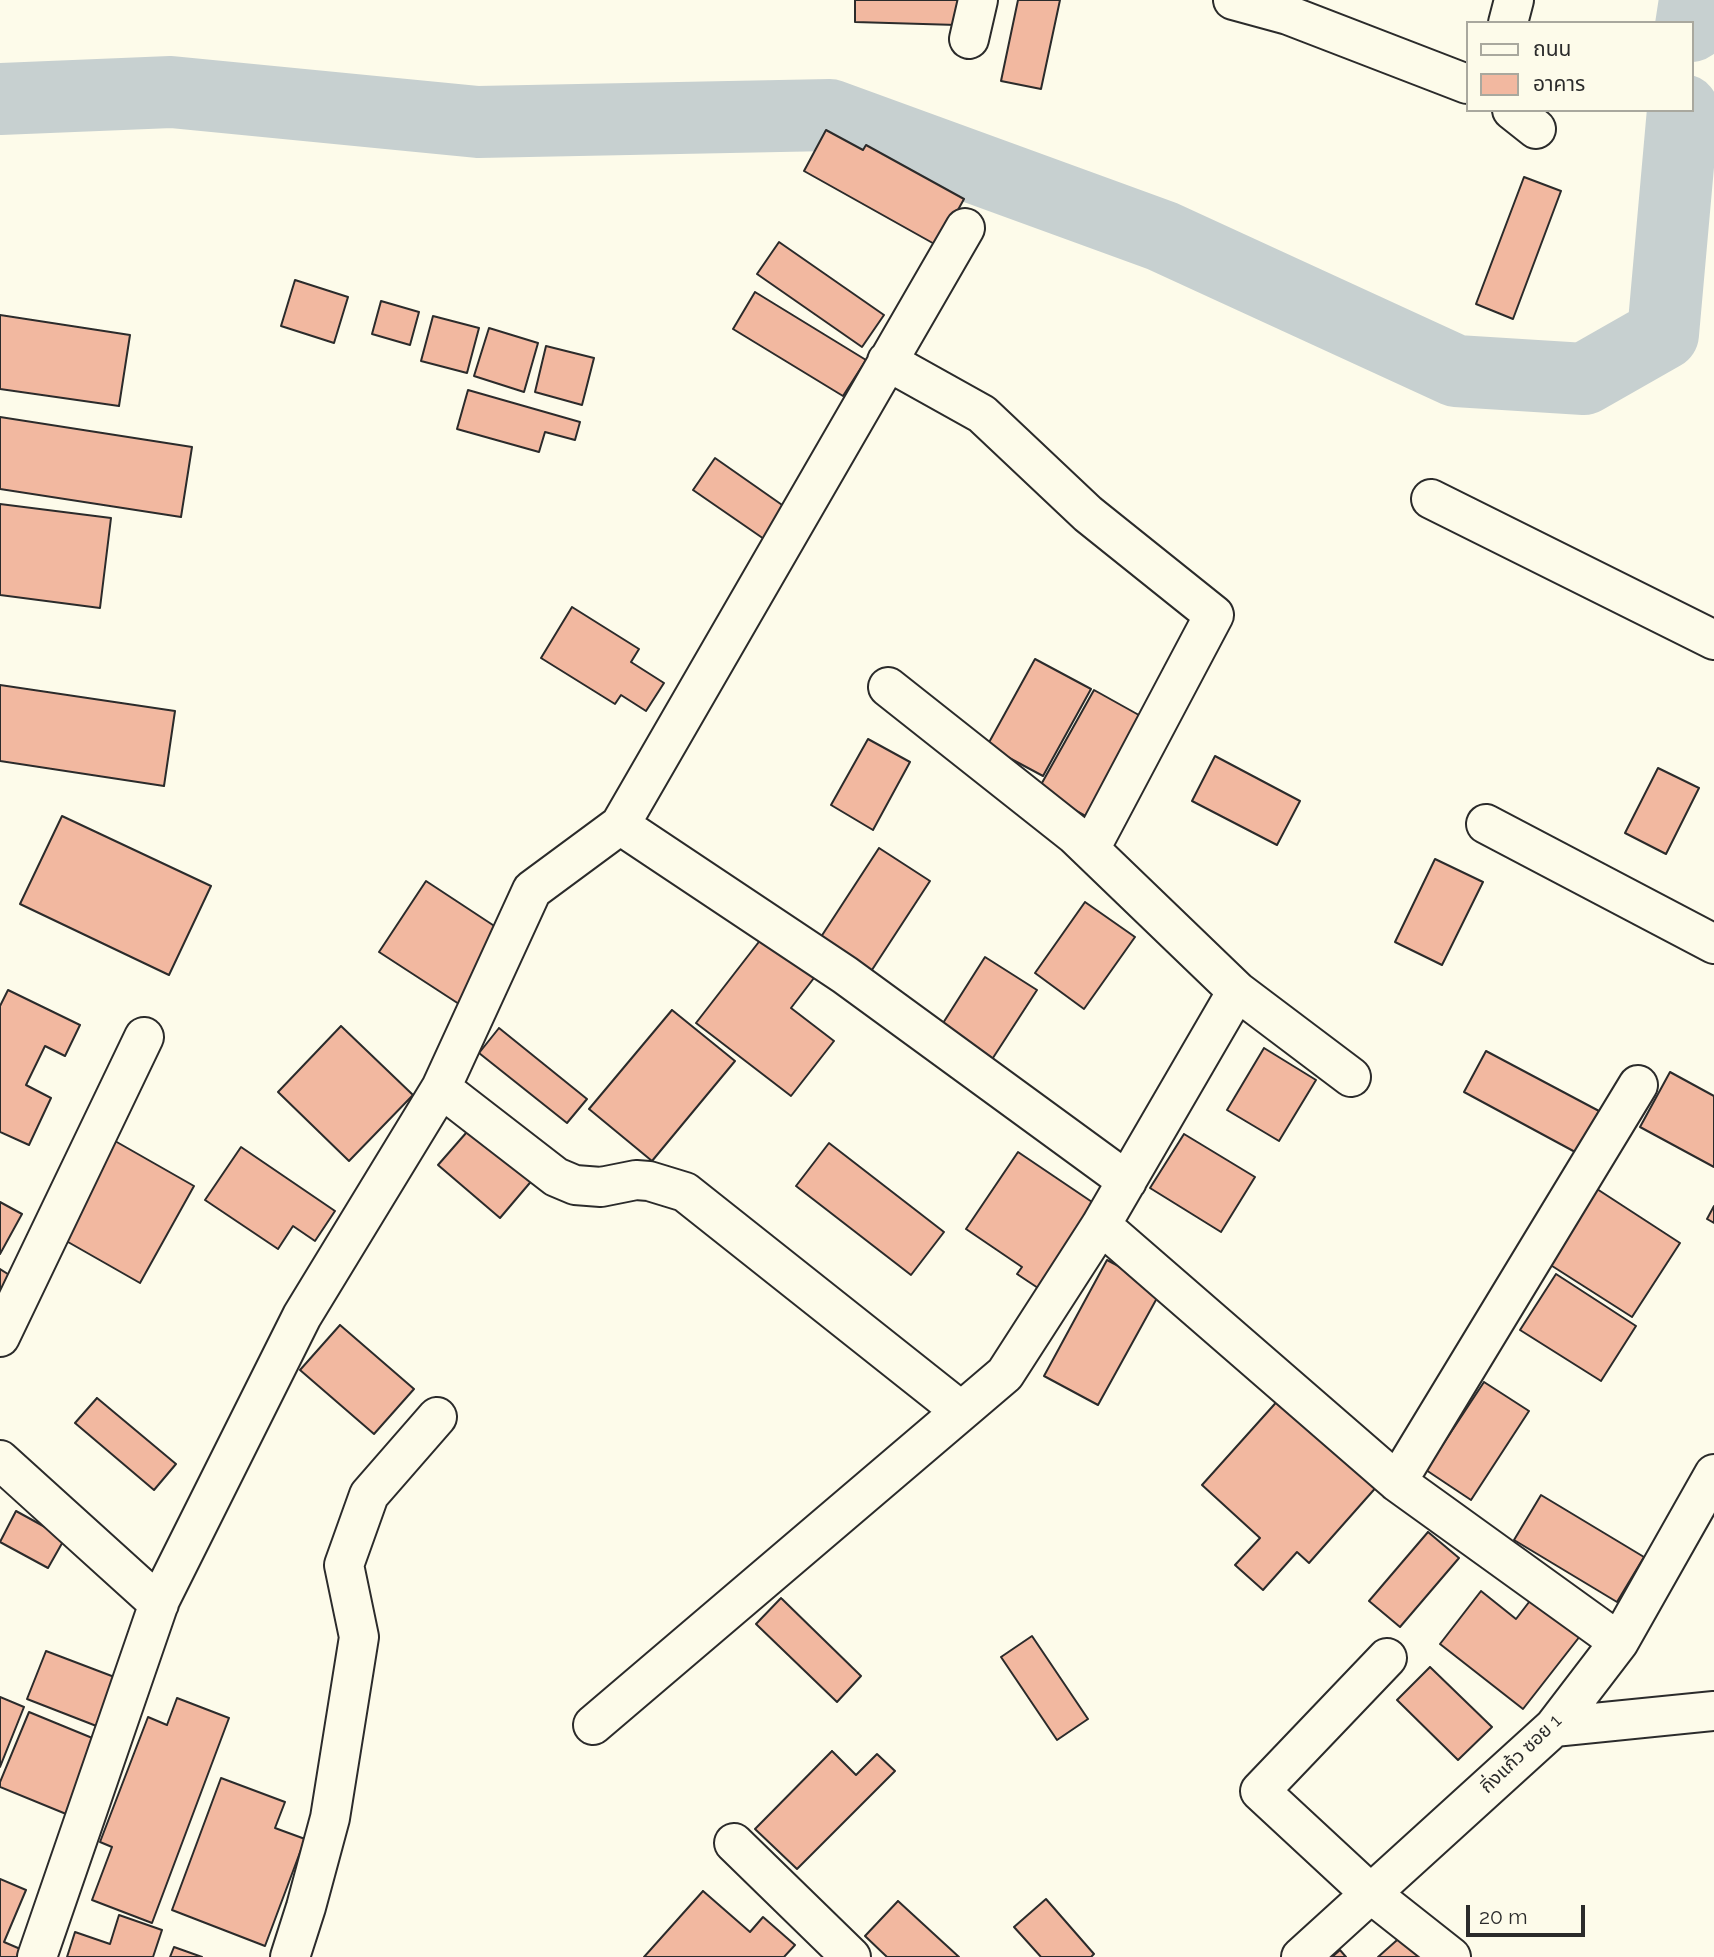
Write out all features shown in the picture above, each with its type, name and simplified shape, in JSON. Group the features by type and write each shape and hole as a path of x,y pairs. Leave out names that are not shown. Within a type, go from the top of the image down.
{"street":[{"path":"969,39 978,0"},
{"path":"1233,0 1290,7 1466,84"},
{"path":"1509,21 1514,0"},
{"path":"37,1957 159,1604 302,1316 441,1088 532,890 620,825 965,228"},
{"path":"887,362 982,414 1088,514 1214,615 1090,849"},
{"path":"1431,499 1714,640"},
{"path":"888,687 1090,849 1237,991 1351,1077"},
{"path":"1486,824 1714,944"},
{"path":"620,825 845,975 1127,1181"},
{"path":"593,1725 1005,1374 1101,1225 1237,991"},
{"path":"0,1337 144,1037"},
{"path":"1397,1482 1638,1085"},
{"path":"441,1088 556,1177 575,1185 601,1187 636,1180 649,1181 685,1192 961,1411"},
{"path":"1101,1225 1397,1482 1619,1642"},
{"path":"290,1957 330,1818 359,1637 344,1565 369,1495 437,1417"},
{"path":"0,1460 159,1604"},
{"name":"กิ่งแก้ว ซอย 1","path":"1301,1957 1554,1727 1619,1642 1714,1474"},
{"path":"1387,1658 1260,1791 1370,1893 1451,1957"},
{"path":"1554,1727 1714,1711"},
{"path":"734,1843 851,1957"}],"building":[{"path":"855,0 958,0 957,25 855,22"},
{"path":"1018,0 1060,0 1041,89 1001,81"},
{"path":"826,130 863,150 866,145 964,199 938,246 804,171"},
{"path":"1524,177 1561,191 1513,319 1476,304"},
{"path":"779,242 884,315 862,347 757,274"},
{"path":"295,280 348,297 334,343 281,326"},
{"path":"755,292 866,360 843,396 733,329"},
{"path":"381,301 419,312 410,345 372,334"},
{"path":"0,315 130,335 119,406 0,389"},
{"path":"433,316 479,328 467,373 421,361"},
{"path":"489,328 538,343 524,392 474,376"},
{"path":"546,346 594,358 582,405 535,392"},
{"path":"468,390 580,422 575,440 545,432 539,452 457,429"},
{"path":"0,417 192,447 181,517 0,489"},
{"path":"715,458 785,507 764,539 693,490"},
{"path":"0,504 111,518 100,608 0,595"},
{"path":"572,607 639,649 631,662 664,683 646,711 621,695 615,704 541,658"},
{"path":"1035,659 1091,689 1043,776 987,746"},
{"path":"0,685 175,711 164,786 0,761"},
{"path":"1094,690 1146,719 1091,819 1038,790"},
{"path":"868,739 910,762 873,830 831,805"},
{"path":"1215,756 1300,801 1277,845 1192,801"},
{"path":"1658,768 1699,788 1666,854 1625,833"},
{"path":"62,816 211,886 169,975 20,904"},
{"path":"879,848 930,881 868,976 817,943"},
{"path":"1435,859 1483,882 1442,965 1395,942"},
{"path":"426,881 505,933 459,1004 379,952"},
{"path":"1085,902 1135,937 1084,1009 1035,973"},
{"path":"765,934 817,974 791,1008 834,1041 791,1096 696,1023"},
{"path":"985,957 1037,990 989,1064 938,1031"},
{"path":"8,990 80,1025 65,1056 45,1046 26,1085 51,1098 29,1145 0,1132 0,1006"},
{"path":"672,1010 735,1061 652,1161 589,1109"},
{"path":"341,1026 413,1095 349,1161 278,1092"},
{"path":"499,1028 587,1099 567,1123 479,1053"},
{"path":"1264,1048 1316,1080 1279,1141 1227,1110"},
{"path":"1486,1051 1599,1111 1577,1153 1464,1092"},
{"path":"1670,1072 1714,1096 1714,1167 1640,1127"},
{"path":"473,1125 534,1178 500,1218 438,1165"},
{"path":"1184,1134 1255,1177 1221,1232 1150,1188"},
{"path":"115,1141 194,1186 140,1283 61,1238"},
{"path":"829,1143 944,1232 911,1275 796,1186"},
{"path":"241,1147 335,1211 315,1241 293,1226 278,1249 205,1200"},
{"path":"1018,1152 1095,1204 1038,1288 1017,1274 1022,1267 966,1229"},
{"path":"1597,1189 1680,1243 1632,1317 1549,1264"},
{"path":"0,1202 22,1214 0,1254"},
{"path":"1714,1206 1714,1223 1707,1219"},
{"path":"1107,1260 1162,1289 1098,1405 1044,1376"},
{"path":"0,1269 11,1276 0,1296"},
{"path":"1556,1274 1636,1326 1601,1381 1520,1330"},
{"path":"340,1325 414,1389 374,1434 300,1370"},
{"path":"1484,1382 1529,1411 1471,1500 1426,1470"},
{"path":"1281,1397 1379,1484 1309,1563 1297,1552 1263,1590 1235,1565 1260,1538 1202,1485"},
{"path":"97,1398 176,1464 154,1490 75,1423"},
{"path":"1541,1495 1644,1557 1617,1602 1514,1540"},
{"path":"16,1511 65,1538 48,1568 0,1542"},
{"path":"1428,1532 1459,1558 1400,1627 1369,1601"},
{"path":"1481,1591 1516,1619 1536,1593 1584,1631 1523,1709 1440,1644"},
{"path":"781,1598 861,1676 837,1702 756,1624"},
{"path":"1032,1636 1088,1719 1057,1740 1001,1657"},
{"path":"46,1651 117,1678 99,1727 27,1699"},
{"path":"1430,1667 1492,1727 1458,1760 1397,1700"},
{"path":"0,1697 24,1707 0,1767"},
{"path":"177,1698 229,1718 152,1923 92,1900 112,1847 100,1842 148,1717 167,1725"},
{"path":"29,1712 102,1742 71,1816 0,1787"},
{"path":"832,1751 856,1775 877,1754 895,1771 797,1869 755,1829"},
{"path":"221,1778 285,1802 275,1828 305,1839 265,1946 172,1910"},
{"path":"0,1879 26,1890 4,1942 25,1951 22,1957 0,1957"},
{"path":"703,1891 750,1932 763,1917 795,1945 784,1957 644,1957"},
{"path":"1046,1899 1094,1954 1091,1957 1041,1957 1014,1927"},
{"path":"898,1901 959,1957 887,1957 865,1936"},
{"path":"119,1915 162,1930 153,1957 67,1957 75,1932 110,1944"},
{"path":"1405,1933 1427,1957 1378,1957"},
{"path":"174,1947 202,1957 170,1957"},
{"path":"1340,1950 1346,1957 1332,1957"}],"waterway":[{"path":"1692,21 1695,0"},
{"path":"0,99 171,92 478,122 830,115 1162,236 1456,371 1584,379 1663,334 1683,112"}]}
